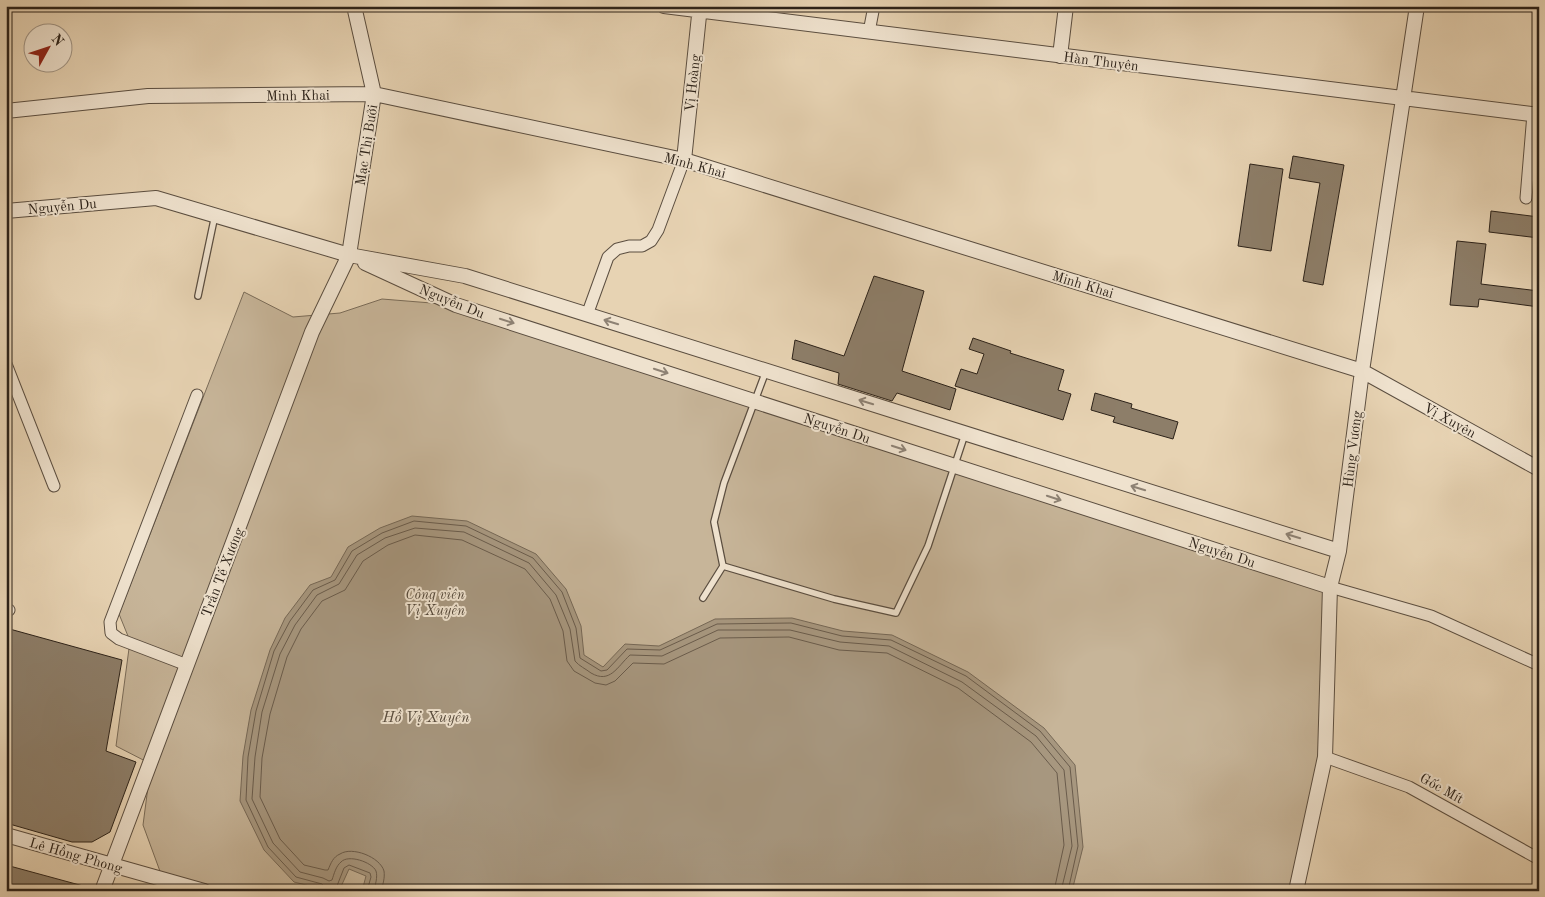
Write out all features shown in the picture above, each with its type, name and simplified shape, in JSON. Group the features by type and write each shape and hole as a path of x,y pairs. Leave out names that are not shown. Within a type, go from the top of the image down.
{"street":[{"name":"Mạc Thị Bưởi","path":"349,255 374,94 354,6"},
{"name":"Hàn Thuyên","path":"664,6 700,8 869,32 1536,115"},
{"path":"869,32 874,6"},
{"path":"1060,56 1066,6"},
{"name":"Hùng Vương","path":"1296,891 1325,757 1330,586 1340,551 1362,371 1417,6"},
{"name":"Vị Hoàng","path":"684,160 700,8"},
{"name":"Minh Khai","path":"6,111 148,96 374,94 684,160 1362,371"},
{"path":"1526,198 1536,115"},
{"path":"588,315 608,257 617,249 629,246 642,246 652,241 658,230 684,160"},
{"name":"Nguyễn Du","path":"6,211 156,198 349,255 465,276 1340,551"},
{"name":"Nguyễn Du","path":"349,255 456,305 1330,586"},
{"name":"Trần Tế Xương","path":"102,891 312,332 349,255"},
{"path":"6,364 54,486"},
{"name":"Vị Xuyên","path":"1362,371 1539,469"},
{"path":"187,665 120,639 111,633 110,622 197,395"},
{"path":"1330,586 1431,616 1539,664"},
{"name":"Gốc Mít","path":"1325,757 1409,787 1539,859"},
{"name":"Lê Hồng Phong","path":"6,835 204,891"}],"lane":[{"path":"198,296 215,215"},
{"path":"703,598 722,566 714,522 724,483 753,401 766,371"},
{"path":"722,566 834,599 896,613 928,546 965,434"}],"green space":[{"name":"Công viên Vị Xuyên","path":"244,292 293,317 340,313 382,299 456,305 1330,587 1325,757 1296,891 219,891 161,874 143,825 151,764 116,746 130,641 119,614"}],"water":[{"name":"Hồ Vị Xuyên","path":"412,516 467,521 536,554 566,589 581,626 584,655 603,667 625,644 659,646 715,619 792,618 843,631 892,635 968,672 1044,728 1075,765 1083,847 1072,891 362,891 366,876 349,869 339,891 330,891 294,882 264,850 240,801 243,756 251,710 270,650 285,618 310,585 331,577 348,547 380,528"}],"building":[{"path":"1293,156 1344,165 1323,285 1303,281 1320,183 1289,178"},
{"path":"1250,164 1283,169 1271,251 1238,246"},
{"path":"1491,211 1539,217 1539,238 1489,232"},
{"path":"1457,241 1486,244 1481,284 1539,291 1539,307 1479,299 1478,307 1450,305"},
{"path":"874,276 924,291 902,371 956,389 950,410 897,393 892,401 838,384 839,373 792,359 795,340 844,356"},
{"path":"973,338 1011,351 1010,353 1064,370 1058,390 1071,394 1063,420 955,386 961,369 977,374 984,354 969,349"},
{"path":"1095,393 1132,404 1131,408 1178,422 1173,439 1113,422 1115,417 1091,410"},
{"path":"6,628 122,660 106,751 136,762 110,832 92,842 72,842 6,823"},
{"path":"6,865 87,887 87,891 6,891"}]}
